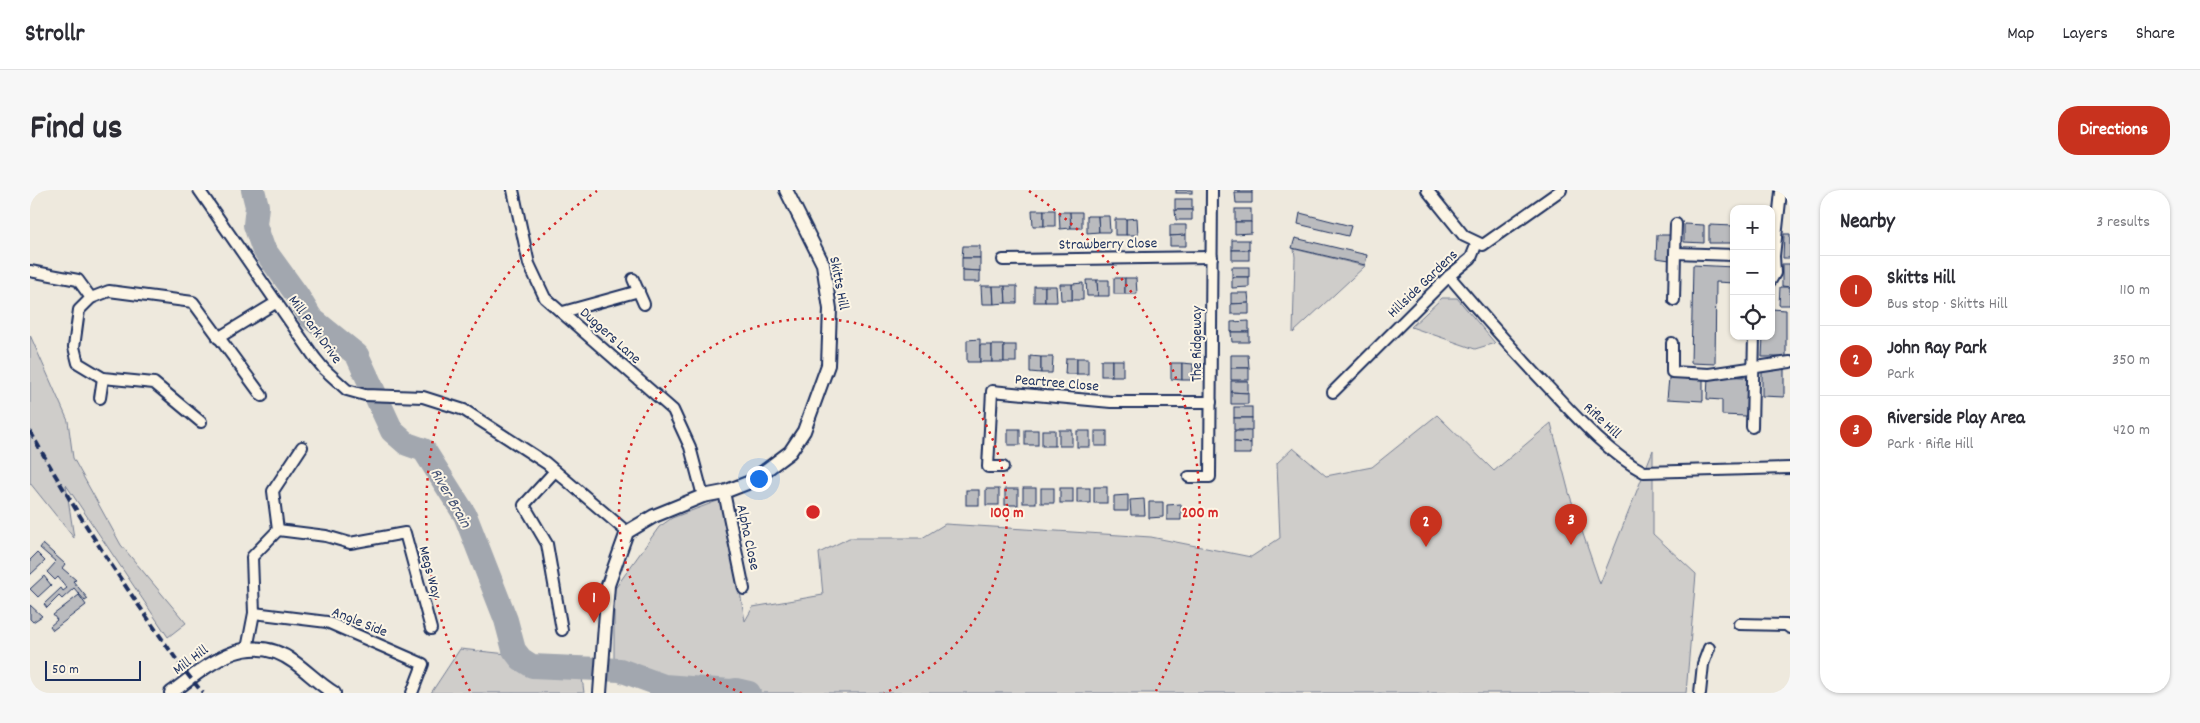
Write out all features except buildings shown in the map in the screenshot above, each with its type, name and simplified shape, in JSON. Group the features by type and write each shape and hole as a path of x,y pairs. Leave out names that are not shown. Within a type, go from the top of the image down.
{"street":[{"name":"Mill Park Drive","path":"199,190 324,369 347,390 366,395 422,397 464,410 555,471 627,532"},
{"name":"Duggers Lane","path":"513,190 529,264 545,298 672,410 690,447 703,496"},
{"name":"Skitts Hill","path":"627,532 654,516 703,496 724,492 750,482 790,452 804,431 828,365 830,309 823,264 786,190"},
{"name":"The Ridgeway","path":"1189,477 1210,477 1212,190"},
{"path":"1427,190 1464,236 1477,243"},
{"name":"Hillside Gardens","path":"1333,392 1449,276 1471,258 1477,243 1483,245 1490,241 1561,190"},
{"path":"1773,250 1782,191"},
{"path":"1674,300 1676,224"},
{"path":"1676,253 1730,255"},
{"name":"Strawberry Close","path":"1003,260 1212,257"},
{"path":"30,271 78,280 91,298"},
{"name":"Rifle Hill","path":"1449,276 1506,342 1571,412 1625,462 1644,472 1790,468"},
{"path":"634,279 644,304"},
{"path":"201,422 154,383 103,378 78,363 74,347 79,310 91,298 109,291 193,302 262,396"},
{"path":"563,312 638,291"},
{"path":"218,338 277,302"},
{"path":"1752,427 1754,340"},
{"path":"1672,342 1672,372 1709,374 1790,362"},
{"path":"100,398 103,378"},
{"name":"Peartree Close","path":"1003,467 988,467 992,391 1111,402 1211,402"},
{"path":"247,648 254,613 252,556 278,530 273,491 302,448"},
{"path":"555,471 524,505 547,544 562,630"},
{"name":"Alpha Close","path":"724,492 744,589"},
{"name":"Megs Way","path":"278,530 326,536 350,543 405,533 431,629"},
{"path":"600,693 608,585 627,532"},
{"name":"Angle Side","path":"254,613 327,622 423,664 412,692"},
{"path":"1739,624 1786,625 1790,628"},
{"name":"Mill Hill","path":"171,693 219,658 247,648 262,648 281,655 294,662 318,683 334,693"},
{"path":"1700,693 1703,664 1709,648"}],"shaded area":[{"path":"1294,249 1365,266 1293,333 1295,257"},
{"path":"1442,298 1457,298 1495,343 1475,349 1411,327"},
{"path":"30,335 68,421 73,458 121,545 186,623 168,637 66,485 74,538 30,483"},
{"path":"1437,415 1494,471 1551,423 1569,493 1600,584 1653,450 1653,534 1696,574 1686,693 698,693 698,682 686,682 614,661 614,590 659,527 672,518 720,500 731,539 745,621 753,607 823,595 819,553 849,538 922,538 945,524 1151,537 1251,557 1280,538 1277,463 1293,448 1326,476 1372,467"},
{"path":"460,649 517,655 535,675 582,677 584,693 431,693"}],"waterway":[{"name":"River Brain","path":"253,190 257,206 255,225 263,248 311,318 357,355 392,431 407,444 424,450 465,515 506,620 514,650 521,659 532,666 620,670 664,686 736,690 749,693"}],"railway":[{"path":"30,431 114,569 172,654 203,693"}],"place":[{"name":"Riverside Play Area","path":"1571,545"},
{"name":"John Ray Park","path":"1426,547"},
{"name":"Skitts Hill","path":"594,623"}]}
